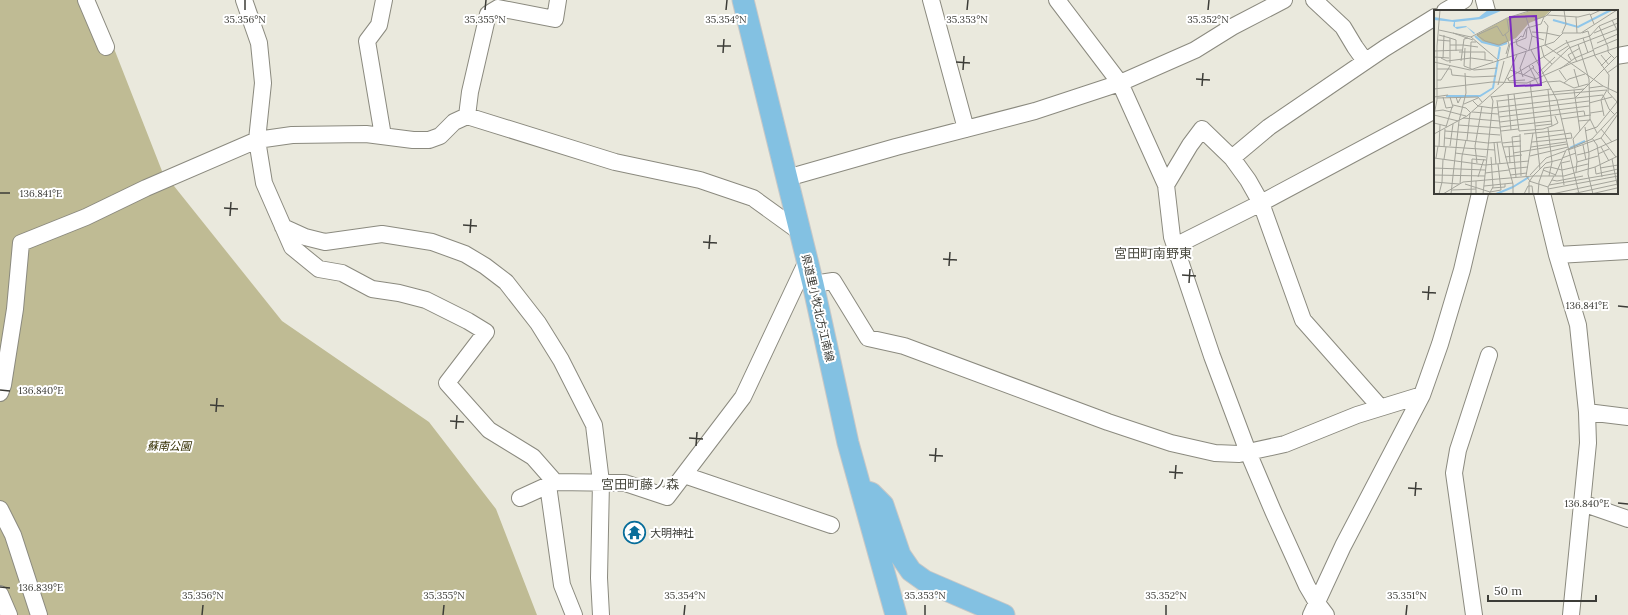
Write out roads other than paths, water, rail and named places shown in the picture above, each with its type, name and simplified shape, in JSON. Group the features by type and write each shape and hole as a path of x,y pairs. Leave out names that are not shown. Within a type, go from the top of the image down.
{"main road":[{"name":"県道里小牧北方江南線","path":"743,0 813,284 848,443 896,615"},
{"path":"861,490 871,494 883,505 900,555 911,571 925,580 1004,615"}],"street":[{"path":"86,0 106,47"},
{"path":"244,0 259,43 262,83 257,140 264,183 292,247 319,269 342,273 372,289 399,293 426,300 468,320 486,332 447,383 489,430 533,457 552,483 562,585 574,615"},
{"path":"383,136 367,41 379,25 384,0"},
{"path":"467,116 470,92 488,14 498,8 555,19 558,0"},
{"path":"931,0 966,129"},
{"path":"1057,0 1120,83 1166,185 1172,237 1212,356 1248,452 1318,611"},
{"path":"787,178 1035,111 1120,83 1195,50 1232,27 1284,0"},
{"path":"1314,0 1343,27 1365,62"},
{"path":"1447,10 1464,0"},
{"path":"1484,0 1487,10"},
{"path":"1232,158 1269,127 1385,48 1434,18"},
{"path":"1618,56 1628,54"},
{"path":"1175,246 1261,203 1434,111"},
{"path":"0,393 3,385 15,309 21,242 86,217 146,188 257,140 292,135 366,134 429,140 440,136 454,122 467,116 615,162 700,180 753,198 800,232"},
{"path":"1166,185 1190,145 1202,129 1232,158 1248,180 1261,203 1303,320 1380,407"},
{"path":"1318,611 1343,546 1422,396 1440,344 1460,277 1480,194"},
{"path":"1542,194 1557,255 1578,325 1587,412 1588,443 1571,615"},
{"path":"283,227 305,237 325,242 382,234 432,242 465,254 485,266 506,282 538,323 561,360 594,425 601,482 599,578 601,615"},
{"path":"1557,255 1628,251"},
{"path":"520,498 552,483 601,482 625,483 667,497 743,397 807,261"},
{"path":"813,284 833,281 868,338 904,346 1108,422 1171,443 1215,453 1239,454 1285,444 1380,407 1422,396"},
{"path":"1474,615 1454,473 1458,450 1489,355"},
{"path":"1587,412 1628,417"},
{"path":"684,475 831,525"},
{"path":"1582,503 1628,519"},
{"path":"0,509 12,535 39,615"},
{"path":"0,594 9,615"}],"place":[{"name":"大明神社","path":"634,533"}],"district":[{"name":"宮田町南野東","path":"1153,253"},
{"name":"宮田町藤ノ森","path":"640,484"}],"park label":[{"name":"蘇南公園","path":"169,446"}]}
